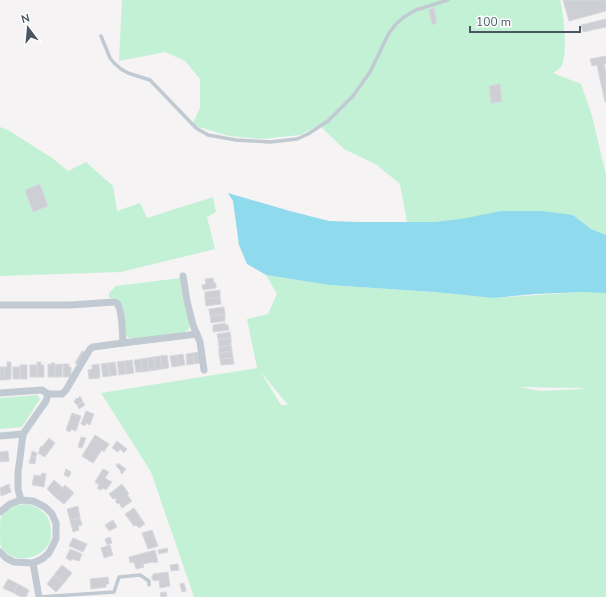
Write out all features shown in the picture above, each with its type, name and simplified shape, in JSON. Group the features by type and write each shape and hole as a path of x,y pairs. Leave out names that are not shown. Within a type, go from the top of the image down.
{"street":[{"path":"183,276 186,301 200,342 204,370"},
{"path":"0,305 70,305 114,302 119,306 123,343"},
{"path":"0,393 42,390 48,394 62,394 66,390 90,349 93,347 197,334"},
{"path":"21,500 18,489 18,472 23,434 46,401 48,394"},
{"path":"0,436 23,434"},
{"path":"0,512 10,504 21,500 33,501 45,507 52,514 56,523 56,539 49,553 42,559 33,563 14,562 6,558 0,552"},
{"path":"33,563 39,597"}],"lane":[{"path":"101,36 110,58 114,63 128,73 150,80 196,128 208,135 236,140 270,142 297,139 328,121 353,96 370,72 389,34 396,24 416,10 448,0"},
{"path":"39,597 114,592 119,577 140,575 149,581 149,585"}],"green space":[{"path":"122,0 560,0 563,14 565,44 561,67 553,73 581,84 592,116 606,175 606,235 591,229 573,215 466,218 434,222 407,222 400,184 377,165 344,149 319,125 300,135 262,139 229,136 192,125 200,108 200,79 185,61 165,52 119,61"},
{"path":"0,127 8,130 52,158 68,171 86,162 113,186 117,211 140,203 147,218 213,197 216,212 207,217 215,249 121,272 0,276"},
{"path":"266,275 329,285 434,292 493,298 606,291 606,597 194,597 151,472 101,393 257,368 247,319 268,314 277,294","holes":["260,371 288,405 281,405","518,387 582,388 583,389 541,391"]},
{"path":"180,278 183,301 190,324 189,329 184,332 134,339 129,338 126,335 123,306 117,300 109,298 109,293 116,286"},
{"path":"37,395 40,399 22,427 0,429 0,398"},
{"path":"27,504 37,508 47,516 50,525 51,538 48,545 38,554 31,557 18,558 12,556 1,547 1,517 9,509"}],"water":[{"path":"228,193 329,221 434,222 466,218 501,211 542,211 573,215 591,229 606,235 606,293 583,292 535,294 493,298 434,292 329,285 266,275 247,264 239,245 233,201"}],"building":[{"path":"563,0 606,0 606,11 569,21"},
{"path":"434,8 437,23 432,25 429,10"},
{"path":"606,19 606,27 583,32 581,25"},
{"path":"606,56 606,64 604,64 606,73 605,102 597,65 592,66 590,59"},
{"path":"500,84 502,102 491,103 489,86"},
{"path":"40,184 48,206 33,212 25,190"},
{"path":"213,278 214,283 216,283 216,288 203,290 202,285 206,284 205,279"},
{"path":"220,290 220,297 205,299 205,292"},
{"path":"220,297 221,304 206,306 205,299"},
{"path":"224,307 225,314 210,316 209,309"},
{"path":"225,314 225,321 211,323 210,316"},
{"path":"225,323 228,325 229,330 213,332 213,325"},
{"path":"230,332 231,338 218,340 217,334"},
{"path":"231,338 231,345 219,347 218,340"},
{"path":"231,345 232,351 219,353 219,347"},
{"path":"82,351 86,353 79,365 75,363"},
{"path":"232,351 233,358 220,359 219,353"},
{"path":"200,352 201,363 194,364 193,353"},
{"path":"193,353 194,364 187,365 186,354"},
{"path":"183,354 185,365 178,366 177,355"},
{"path":"167,355 169,368 162,369 160,356"},
{"path":"177,355 178,366 172,367 170,356"},
{"path":"160,356 162,369 156,370 154,357"},
{"path":"154,357 156,370 149,371 147,358"},
{"path":"147,358 149,371 142,372 141,359"},
{"path":"233,358 234,364 221,365 220,359"},
{"path":"141,359 142,372 136,372 134,360"},
{"path":"132,360 134,373 126,374 125,361"},
{"path":"125,361 126,374 119,375 117,362"},
{"path":"7,362 11,362 11,379 4,380 4,367 7,367"},
{"path":"37,362 41,362 41,365 44,365 44,377 37,377"},
{"path":"115,362 117,375 110,376 108,363"},
{"path":"51,363 55,363 55,377 48,377 48,364 51,365"},
{"path":"108,363 110,376 103,377 101,364"},
{"path":"62,364 62,377 55,377 55,365"},
{"path":"63,364 69,364 69,367 71,367 71,377 63,377"},
{"path":"99,364 100,378 89,379 88,370 92,369 92,365"},
{"path":"20,365 27,365 27,379 20,379"},
{"path":"30,365 37,365 37,377 30,377"},
{"path":"0,367 4,367 4,380 0,380"},
{"path":"13,367 20,367 20,379 13,379"},
{"path":"80,396 83,402 77,405 74,402 76,398 77,399"},
{"path":"83,402 85,405 79,409 77,405"},
{"path":"86,411 94,414 90,425 86,423 85,426 81,424"},
{"path":"72,413 81,416 76,431 71,429 70,432 66,430"},
{"path":"95,435 109,444 104,452 102,450 93,463 82,456"},
{"path":"81,437 86,438 82,448 78,447"},
{"path":"49,438 55,443 45,457 38,453 41,446 42,447"},
{"path":"117,441 127,449 124,453 120,449 118,452 112,448"},
{"path":"8,451 9,461 0,462 0,452"},
{"path":"32,451 37,453 36,457 31,456"},
{"path":"31,456 36,457 35,464 29,463"},
{"path":"118,463 126,469 122,474 116,466"},
{"path":"66,469 71,472 69,477 64,475"},
{"path":"103,469 109,472 105,478 112,482 106,490 103,488 101,490 97,488 99,485 95,482"},
{"path":"42,473 46,474 44,487 32,485 34,475 41,476"},
{"path":"54,480 63,488 55,497 47,489"},
{"path":"9,484 11,492 1,496 0,488"},
{"path":"122,484 129,494 127,495 132,501 122,508 119,503 118,504 115,501 117,500 115,498 113,499 109,494"},
{"path":"65,485 74,493 64,504 55,497"},
{"path":"78,506 80,518 70,520 67,509"},
{"path":"134,508 145,524 139,528 136,525 134,526 125,514"},
{"path":"80,518 82,525 78,526 79,530 73,532 70,520"},
{"path":"113,520 117,527 109,531 105,525"},
{"path":"152,530 158,546 148,549 142,533"},
{"path":"110,537 112,543 107,545 105,539"},
{"path":"73,538 87,544 83,552 69,546"},
{"path":"110,545 113,555 104,558 101,548"},
{"path":"167,548 168,552 159,554 158,550"},
{"path":"70,549 82,554 79,561 72,559 71,561 66,558"},
{"path":"155,550 158,562 143,564 144,567 136,569 134,562 130,563 129,557"},
{"path":"178,564 179,570 171,571 170,565"},
{"path":"62,565 72,573 64,583 54,575"},
{"path":"168,572 170,586 160,588 159,580 154,581 152,579 153,574"},
{"path":"54,575 64,583 56,592 47,584"},
{"path":"108,577 109,584 106,584 106,587 91,589 90,579"},
{"path":"8,579 18,584 14,593 3,588"},
{"path":"184,583 186,591 182,592 180,584"},
{"path":"18,584 29,590 26,597 21,597 14,593"},
{"path":"166,592 167,596 161,597 160,593"}]}
